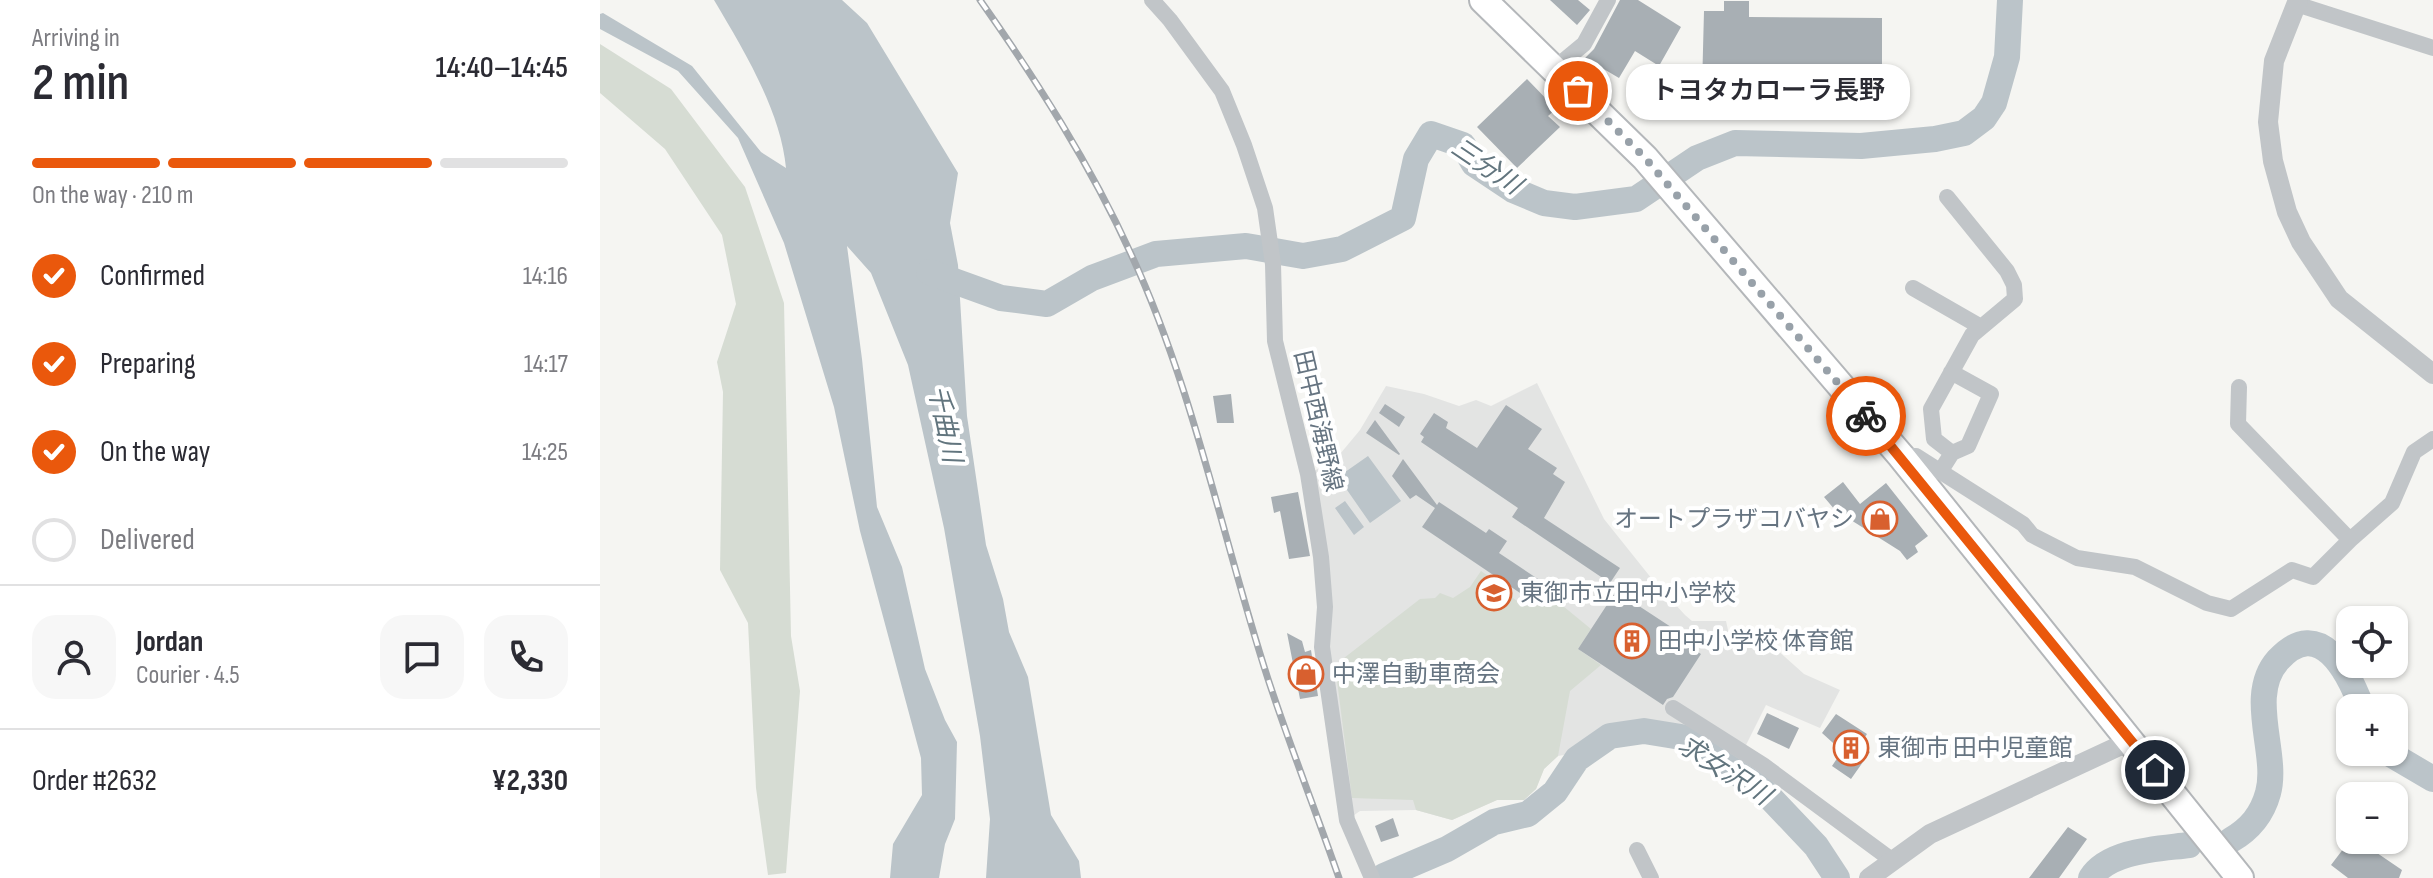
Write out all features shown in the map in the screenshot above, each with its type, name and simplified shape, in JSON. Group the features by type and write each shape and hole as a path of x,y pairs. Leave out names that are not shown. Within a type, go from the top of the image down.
{"highway":[{"path":"1483,0 1645,158 1901,456 2240,878"}],"street":[{"name":"田中西海野線","path":"1152,0 1222,91 1265,208 1273,264 1275,341 1308,474 1321,557 1325,607 1322,647 1347,820 1372,878"},
{"path":"1555,68 1584,44 1608,0"},
{"path":"2433,48 2297,2 2274,61 2268,122 2273,161 2287,212 2301,242 2339,299 2433,374"},
{"path":"1947,197 2007,271 2014,285 2015,299 1972,335 1931,409 1934,439 1952,453"},
{"path":"1913,288 1981,327"},
{"path":"1940,472 1952,453 1968,446 1991,394 1951,372"},
{"path":"2239,387 2238,424 2350,540"},
{"path":"1901,456 1916,456 2023,524 2032,535 2077,558 2135,567 2207,603 2231,609 2292,570 2313,577 2392,503 2414,452 2433,439"},
{"path":"1673,708 1763,765 1893,861"},
{"path":"1869,878 1930,834 2132,740"},
{"path":"1637,850 1651,878"}],"shaded area":[{"path":"600,44 671,89 745,187 784,303 791,636 800,691 786,873 768,875 756,788 748,623 720,570 723,392 717,362 736,304 722,235 665,149 600,93"},
{"name":"東御市立田中小学校","path":"1537,383 1604,519 1685,615 1692,621 1726,621 1730,639 1776,649 1804,674 1840,690 1820,728 1766,705 1738,761 1687,729 1651,722 1617,726 1575,753 1558,756 1544,769 1536,789 1524,800 1497,800 1452,820 1416,810 1360,811 1347,820 1308,474 1335,460 1360,430 1386,386 1459,406 1476,400 1491,406"},
{"path":"1481,571 1513,593 1513,598 1524,606 1542,607 1552,597 1591,629 1578,649 1601,665 1570,691 1558,756 1544,769 1536,789 1524,800 1497,800 1452,820 1416,810 1413,800 1352,798 1335,665 1420,599 1435,598 1440,593 1453,598 1470,587"}],"water":[{"name":"千曲川","path":"714,0 842,0 867,23 958,173 950,223 958,265 967,416 986,545 1003,599 1009,632 1028,677 1051,815 1079,861 1081,878 986,878 990,819 980,736 944,528 908,365 871,273 847,246 877,507 902,567 925,669 957,742 955,819 945,844 939,878 890,878 893,844 922,795 921,758 860,531 834,407 784,243 738,138 678,71 600,29 600,14 603,13 692,66 761,152 786,168 783,146 769,103"},
{"path":"1368,456 1401,501 1370,523 1338,477"},
{"path":"1345,501 1364,527 1354,535 1335,508"}],"building":[{"path":"1550,0 1578,0 1590,10 1577,25"},
{"path":"1620,0 1638,0 1681,27 1659,66 1635,51 1619,78 1585,58 1594,49"},
{"path":"1724,1 1749,1 1749,17 1882,18 1882,87 1702,88 1704,11 1724,11"},
{"path":"1527,79 1556,109 1548,116 1560,127 1517,168 1477,127"},
{"path":"1231,394 1234,423 1217,423 1213,396"},
{"path":"1385,404 1405,417 1399,427 1379,413"},
{"name":"東御市立田中小学校","path":"1506,405 1542,429 1528,449 1557,468 1553,474 1565,482 1544,518 1620,568 1610,583 1512,517 1518,508 1421,442 1424,437 1420,434 1434,413 1448,422 1446,428 1477,448"},
{"path":"1375,420 1400,454 1399,455 1366,433"},
{"path":"1403,459 1437,505 1439,502 1486,533 1489,529 1507,541 1499,553 1547,585 1535,603 1422,527 1435,508 1416,495 1410,499 1392,476"},
{"name":"オートプラザコバヤシ","path":"1843,482 1860,504 1886,483 1928,536 1915,546 1918,552 1907,560 1900,551 1835,510 1824,497"},
{"path":"1298,492 1310,556 1289,559 1280,511 1274,513 1271,497"},
{"name":"田中小学校 体育館","path":"1616,591 1671,627 1667,632 1701,654 1673,697 1663,705 1578,649"},
{"name":"中澤自動車商会","path":"1287,633 1302,641 1305,652 1311,650 1318,696 1300,699"},
{"path":"1767,713 1799,728 1789,749 1757,734"},
{"name":"東御市 田中児童館","path":"1836,714 1867,734 1860,745 1870,752 1851,779 1832,766 1842,751 1822,733"},
{"path":"1393,818 1399,836 1381,842 1375,826"},
{"path":"2068,827 2087,839 2059,878 2029,878"},
{"path":"2339,854 2379,854 2402,870 2399,878 2348,878 2331,865"}],"waterway":[{"name":"三分川","path":"929,272 1001,298 1047,304 1092,278 1156,254 1246,246 1303,256 1342,249 1403,218 1416,159 1431,134 1463,145 1474,164 1513,190 1544,203 1575,207 1636,199 1697,158 1735,143 1861,146 1964,133 1984,118 1994,103 2007,57 2010,0"},
{"name":"求女沢川","path":"2231,840 2254,821 2268,793 2270,761 2264,690 2278,660 2293,647 2307,643 2320,646 2341,665 2356,694"},
{"name":"求女沢川","path":"1384,876 1447,849 1494,822 1528,814 1555,792 1577,759 1610,736 1644,731 1681,737 1762,789 1816,846 1837,878"},
{"name":"求女沢川","path":"2408,764 2433,779"},
{"name":"求女沢川","path":"2091,878 2099,869 2122,856 2189,845"}],"railway":[{"path":"980,0 1080,155 1115,221 1153,305 1190,411 1268,679 1339,878"}],"way so far":[{"path":"1578,91 1645,158 1866,416"}],"place":[{"name":"トヨタカローラ長野","path":"1578,91"},
{"name":"オートプラザコバヤシ","path":"1880,519"},
{"name":"東御市立田中小学校","path":"1494,593"},
{"name":"田中小学校 体育館","path":"1632,641"},
{"name":"中澤自動車商会","path":"1306,674"},
{"name":"東御市 田中児童館","path":"1851,748"}],"route":[{"path":"1866,416 2155,770"}]}
